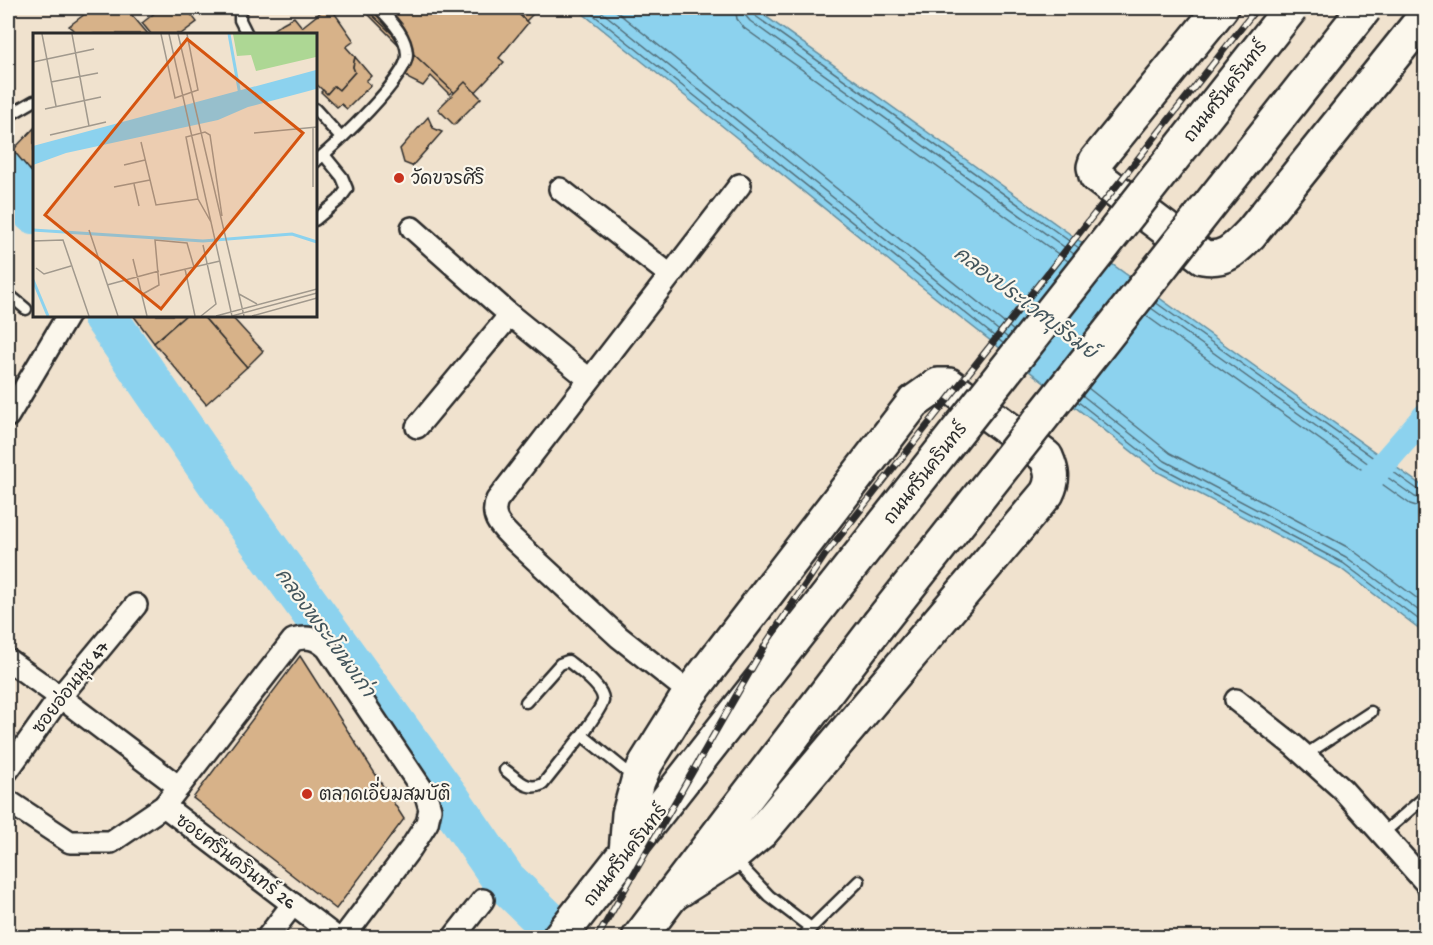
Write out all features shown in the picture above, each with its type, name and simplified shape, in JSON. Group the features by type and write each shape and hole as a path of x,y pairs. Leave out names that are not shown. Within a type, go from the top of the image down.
{"main road":[{"path":"1221,8 1095,161 1094,167 1096,176 1203,257 1213,259 1227,256 1251,233 1425,15"},
{"name":"ถนนศรีนครินทร์","path":"566,929 1290,8"},
{"path":"639,938 878,625 1365,8"},
{"path":"626,853 629,814 638,781 646,763 690,693 914,402 938,386 950,385 1046,457 1052,471 1052,482 1047,493 762,831 731,857 673,894"}],"street":[{"path":"690,693 619,637 512,538 496,522 493,508 589,379 740,185"},
{"path":"560,189 670,275"},
{"path":"412,228 510,315 589,379"},
{"path":"417,427 510,315"},
{"path":"8,416 67,316"},
{"name":"ซอยอ่อนนุช 47","path":"8,770 60,697 136,605"},
{"path":"8,801 70,842 111,842 164,806 294,640 303,637 316,639 327,648 426,795 430,809 427,823 411,848 342,938"},
{"path":"8,660 179,787"},
{"path":"1236,700 1305,755 1342,789 1425,883"},
{"name":"ซอยศรีนครินทร์ 26","path":"164,806 337,938"},
{"path":"453,938 483,900"},
{"path":"267,938 293,904"}],"lane":[{"path":"240,8 240,20 246,33"},
{"path":"316,161 341,138 402,72 408,57 401,33 379,8"},
{"path":"8,116 33,102"},
{"path":"316,110 341,138"},
{"path":"316,219 339,200 347,189 342,177 324,154"},
{"path":"8,294 26,309"},
{"path":"505,770 528,786 534,788 543,784 582,735 603,701 594,683 568,661 560,664 526,702"},
{"path":"1305,755 1371,712"},
{"path":"582,735 638,781"},
{"path":"1382,834 1425,796"},
{"path":"731,857 769,896 811,928"},
{"path":"802,938 859,881"}],"water":[{"name":"คลองประเวศบุรีรมย์","path":"576,8 754,8 1425,488 1425,633 1340,568 1158,472 918,284"}],"building":[{"path":"93,8 126,8 147,33 76,33 69,26"},
{"path":"161,8 186,8 197,22 182,33 150,33 142,23"},
{"path":"326,8 331,8 354,41 346,47 355,57 353,67 355,72 339,90 334,86 327,94 316,84 316,33 268,33 294,17 302,27"},
{"path":"362,8 365,8 453,91 449,94 431,76 423,86 409,79 404,73 409,55"},
{"path":"365,8 513,8 528,23 499,58 504,62 470,98 463,91 458,96"},
{"path":"513,8 539,8 526,21"},
{"path":"355,57 371,76 366,81 371,85 347,109 341,104 337,107 321,92 323,90 327,94 334,86 339,90 355,72 353,67"},
{"path":"465,82 481,98 454,125 438,109"},
{"path":"428,117 433,128 442,132 412,166 404,163 400,149"},
{"path":"33,129 33,174 13,150"},
{"path":"134,316 185,316 154,343"},
{"path":"185,316 203,316 247,367 206,404 154,343"},
{"path":"203,316 231,316 263,351 247,367"},
{"path":"300,656 404,819 336,909 193,798"}],"waterway":[{"name":"คลองพระโขนงเก่า","path":"8,171 33,210"},
{"name":"คลองพระโขนงเก่า","path":"105,316 220,484 451,803 504,880 564,938"},
{"path":"1365,485 1426,415"}],"railway":[{"path":"597,938 767,642 825,555 1257,8"}],"place":[{"name":"วัดขจรศิริ","path":"399,178"},
{"name":"ตลาดเอี่ยมสมบัติ","path":"307,794"}]}
